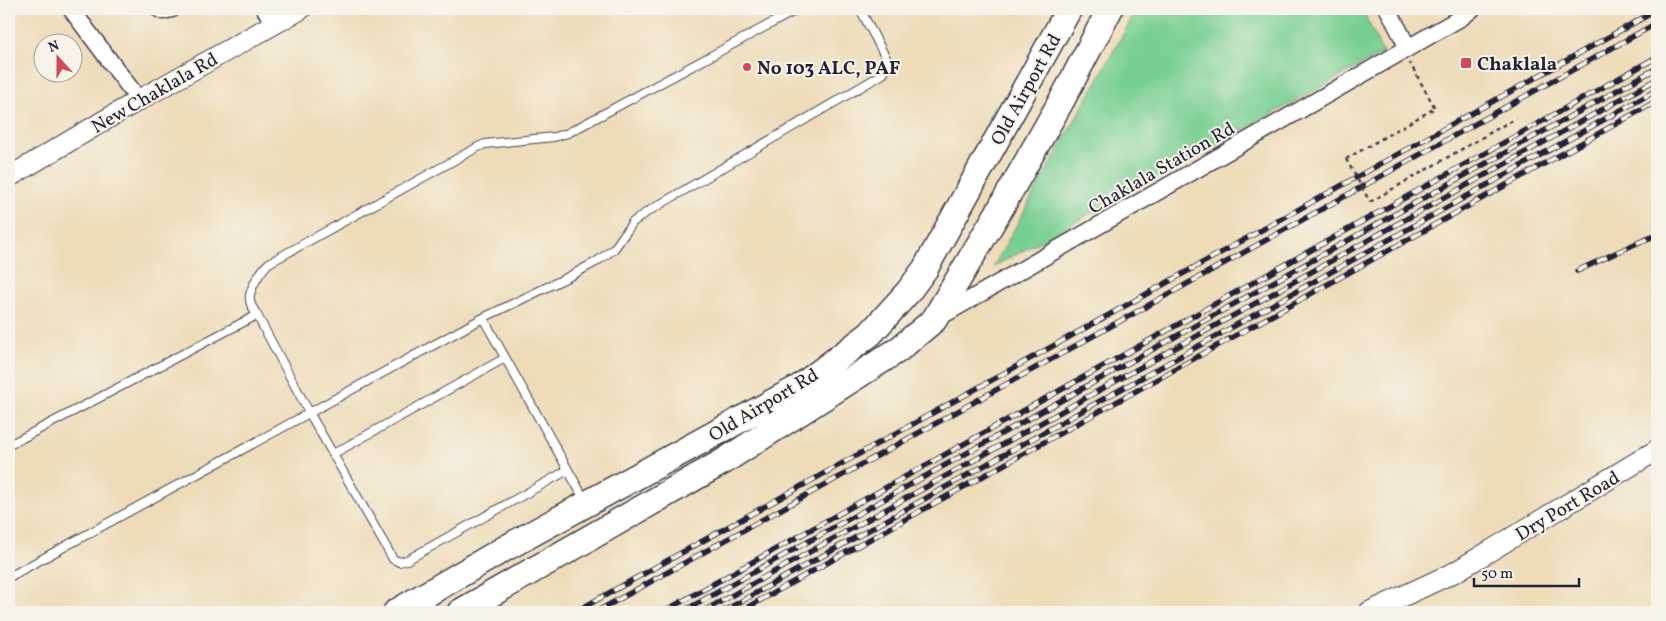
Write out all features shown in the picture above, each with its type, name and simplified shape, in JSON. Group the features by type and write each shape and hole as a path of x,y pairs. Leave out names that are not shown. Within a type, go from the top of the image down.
{"main road":[{"name":"Old Airport Rd","path":"396,612 504,549 800,387 870,334 908,292 925,269 1070,9"},
{"name":"Old Airport Rd","path":"460,612 724,461 898,350 934,320 1063,98 1110,9"},
{"path":"939,245 932,270 932,278 938,286 949,285 963,272"},
{"path":"870,334 884,324 899,318 908,320 909,329 898,350"}],"street":[{"path":"71,9 139,100"},
{"path":"159,9 163,11 172,9"},
{"name":"New Chaklala Rd","path":"9,177 139,100 270,16 300,9"},
{"path":"1388,9 1405,49"},
{"name":"Chaklala Station Rd","path":"934,320 1462,17 1472,9"},
{"name":"Dry Port Road","path":"1369,612 1455,572 1657,450"}],"lane":[{"path":"568,470 408,560 399,562 393,559 310,414 251,304 250,293 264,268 269,263 478,147 485,144 554,137 568,133 798,9"},
{"path":"9,577 483,318 596,262 614,250 633,222 647,212 883,74 888,66 886,58 860,9"},
{"path":"9,445 257,315"},
{"path":"483,318 586,504"},
{"path":"333,454 505,358"}],"path":[{"path":"1405,49 1435,108 1346,159 1370,202 1516,118"}],"green space":[{"path":"1137,9 1362,9 1383,53 993,267"}],"railway":[{"path":"575,612 1657,10"},
{"path":"596,612 1657,23"},
{"path":"663,612 1657,57"},
{"path":"682,612 1657,68"},
{"path":"702,612 1657,79"},
{"path":"722,612 1657,90"},
{"path":"739,612 1657,101"},
{"path":"1577,271 1657,235"}],"place":[{"name":"Chaklala","path":"1466,63"},
{"name":"No 103 ALC, PAF","path":"747,67"}]}
